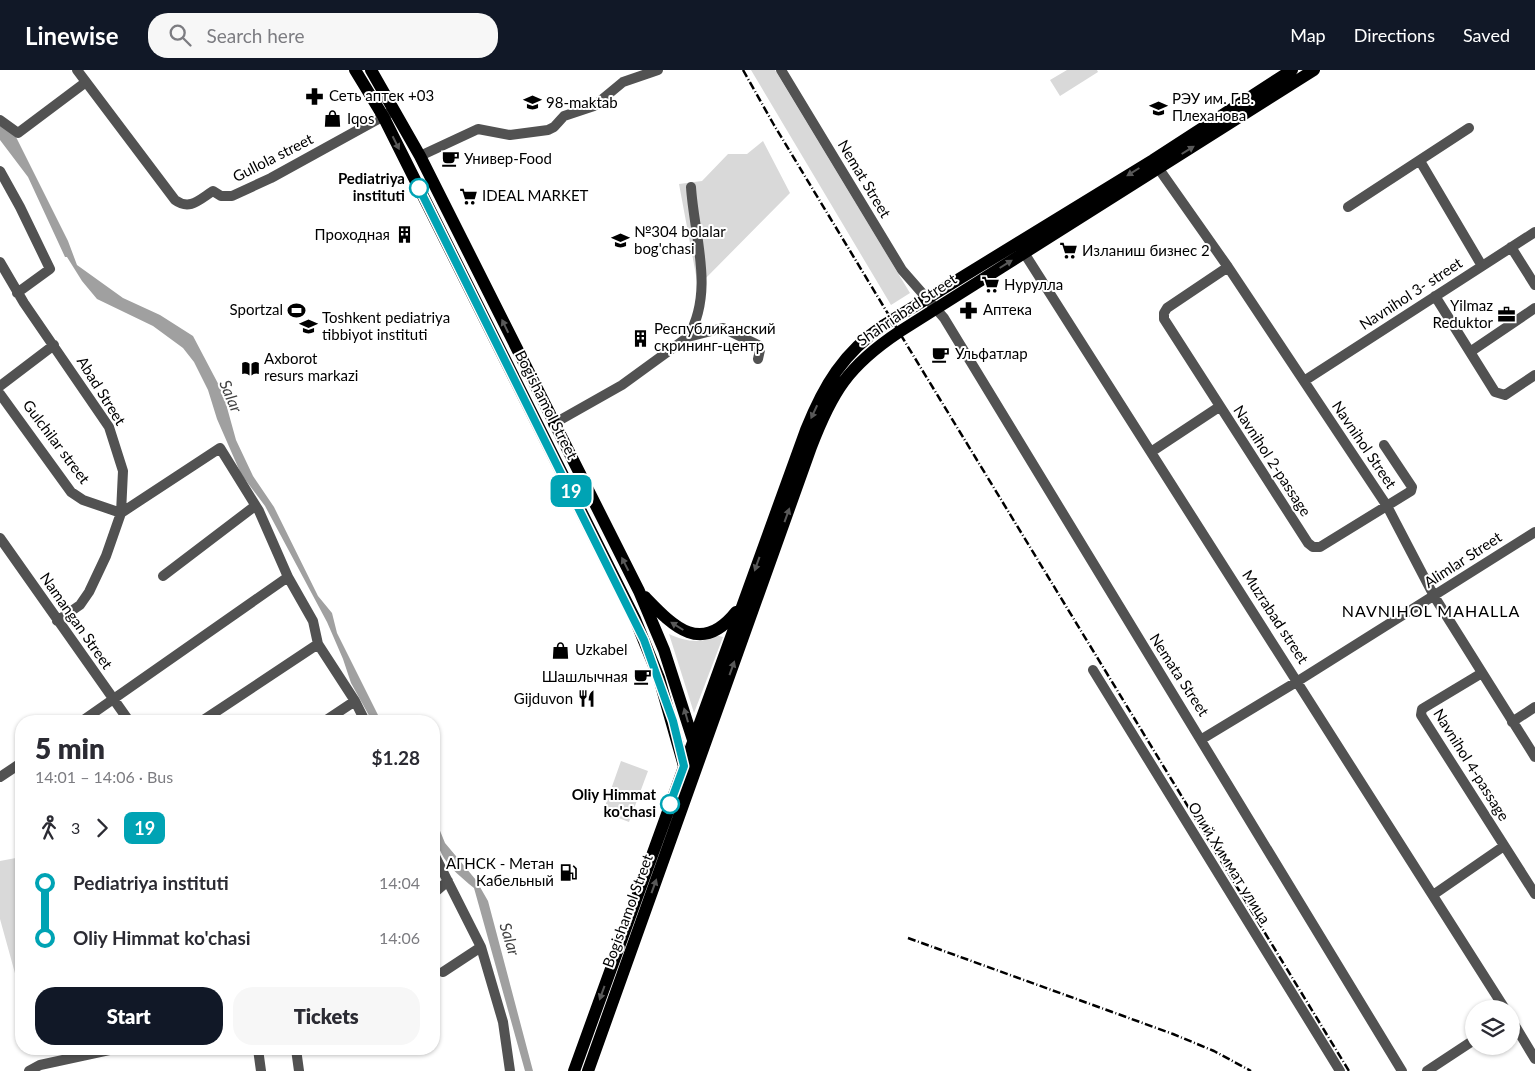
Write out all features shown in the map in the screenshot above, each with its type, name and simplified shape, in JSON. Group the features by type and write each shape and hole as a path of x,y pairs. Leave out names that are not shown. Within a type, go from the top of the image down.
{"main road":[{"name":"Bogishamol Street","path":"355,70 383,116 586,520 650,654 673,721 684,766 656,864 588,1071"},
{"name":"Shahriabad Street","path":"1156,164 1292,70"},
{"name":"Shahriabad Street","path":"684,766 693,740 713,702 811,447 832,398 847,376 868,354 936,309 1021,248 1156,164 1314,70"},
{"name":"Bogishamol Street","path":"375,71 420,156 553,424 639,591 664,650 693,740 698,762 574,1071"},
{"name":"Shahriabad Street","path":"698,762 713,702 744,599 806,430 827,384 842,362 860,342 927,298 1021,248"},
{"path":"480,309 493,302"},
{"path":"502,353 515,346"},
{"path":"586,520 599,512"},
{"path":"639,591 672,624 682,630 695,633 709,632 722,626 744,599"},
{"path":"684,766 698,762"}],"street":[{"name":"Gullola street","path":"77,70 176,200 182,205 189,206 213,191 221,196 232,196 271,178 395,110"},
{"path":"420,156 478,129 510,136 548,130 554,127 564,116 594,106 623,82 658,70"},
{"name":"Nemat Street","path":"781,70 902,270 927,298"},
{"path":"0,120 18,133 86,82"},
{"path":"1348,207 1469,128"},
{"path":"1420,161 1482,266"},
{"name":"Navnihol Street","path":"1156,164 1228,267 1387,506 1434,596 1535,757"},
{"path":"0,172 16,199 50,269 17,293"},
{"path":"688,337 696,324 702,298 700,255 691,187"},
{"name":"Navnihol 3- street","path":"1304,381 1535,232"},
{"path":"1511,247 1535,286"},
{"name":"Muzrabad street","path":"1021,248 1499,1000"},
{"name":"Abad Street","path":"0,262 17,293 109,427 123,471 121,512 106,556 89,592 80,605 57,621"},
{"name":"Navnihol 2-passage","path":"1228,267 1167,308 1164,313 1164,319 1308,543 1314,547 1320,547 1412,491 1412,487 1384,445"},
{"path":"1435,296 1495,392 1499,395 1505,394 1535,375"},
{"name":"Nemata Street","path":"927,298 936,309 1164,683 1202,739 1402,1071"},
{"path":"1470,352 1535,308"},
{"path":"553,424 622,384 688,337 723,328 758,345 760,350 758,359"},
{"path":"0,386 54,346"},
{"name":"Gulchilar street","path":"0,394 71,492 83,500 121,512"},
{"path":"1151,452 1219,407"},
{"path":"121,512 220,448 256,506 288,577 313,621 318,644 362,715"},
{"path":"163,576 256,506"},
{"name":"Аlimlar Street","path":"1202,739 1535,532"},
{"name":"Namangan Street","path":"0,538 125,715"},
{"path":"91,715 288,577"},
{"path":"211,715 318,644"},
{"name":"Олий Химмат улица","path":"1093,670 1340,1071"},
{"name":"Navnihol 4-passage","path":"1482,673 1422,709 1421,715 1535,894"},
{"path":"334,715 355,701"},
{"path":"1512,722 1535,707"},
{"path":"0,777 15,767"},
{"name":"Navnihol 4-passage","path":"1433,895 1504,846"},
{"path":"440,866 481,948 503,1022 510,1071"},
{"path":"440,888 448,882"},
{"path":"443,972 481,948"},
{"path":"1520,1034 1535,1059"},
{"path":"1427,1071 1465,1046"},
{"path":"29,1071 40,1065 86,1055"},
{"path":"259,1055 261,1071"},
{"path":"297,1055 299,1071"}],"shaded area":[{"path":"751,70 775,70 910,293 891,305"},
{"path":"1067,70 1097,70 1098,72 1060,96 1050,80"},
{"name":"Salar","path":"0,123 16,137 68,241 77,265 123,298 160,315 193,336 223,393 236,440 253,476 274,507 318,596 332,613 337,633 378,715 369,715 351,683 327,622 265,506 241,474 217,419 208,390 194,362 183,348 153,326 97,299 82,281 67,257 65,257 28,177 0,140"},
{"path":"763,141 790,193 698,286 679,184 702,181 728,154 747,154"},
{"path":"669,634 693,641 704,640 715,635 723,637 694,713"},
{"path":"621,761 648,771 629,822 603,812"},
{"name":"Salar","path":"440,831 445,843 476,880 488,901 533,1071 525,1071 474,888 456,873 444,858 440,849"},
{"path":"15,858 15,973 0,919 0,861"}],"railway":[{"path":"743,70 774,125 899,332 1349,1071"},
{"path":"908,938 1173,1034 1214,1051 1251,1071"}],"bus line":[{"name":"19","path":"419,188 618,583 644,640 673,721 684,766 670,804"}],"place":[{"name":"Сеть аптек +03","path":"315,96"},
{"name":"98-maktab","path":"532,103"},
{"name":"РЭУ им. Г.В. Плеханова","path":"1158,108"},
{"name":"Iqos","path":"333,119"},
{"name":"Универ-Food","path":"450,159"},
{"name":"Pediatriya instituti","path":"419,188"},
{"name":"IDEAL MARKET","path":"468,196"},
{"name":"Проходная","path":"404,235"},
{"name":"№304 bolalar bog'chasi","path":"620,241"},
{"name":"Изланиш бизнес 2","path":"1068,251"},
{"name":"Нурулла","path":"990,285"},
{"name":"Sportzal","path":"297,310"},
{"name":"Аптека","path":"969,310"},
{"name":"Yilmaz Reduktor","path":"1507,315"},
{"name":"Toshkent pediatriya tibbiyot instituti","path":"308,327"},
{"name":"Республиканский скрининг-центр","path":"640,338"},
{"name":"Ульфатлар","path":"941,354"},
{"name":"Axborot resurs markazi","path":"250,368"},
{"name":"Uzkabel","path":"561,650"},
{"name":"Шашлычная","path":"642,677"},
{"name":"Gijduvon","path":"587,699"},
{"name":"Oliy Himmat ko'chasi","path":"670,804"},
{"name":"АГНСК - Метан Кабельный","path":"568,873"}],"district":[{"name":"NAVNIHOL MAHALLA","path":"1431,611"}]}
